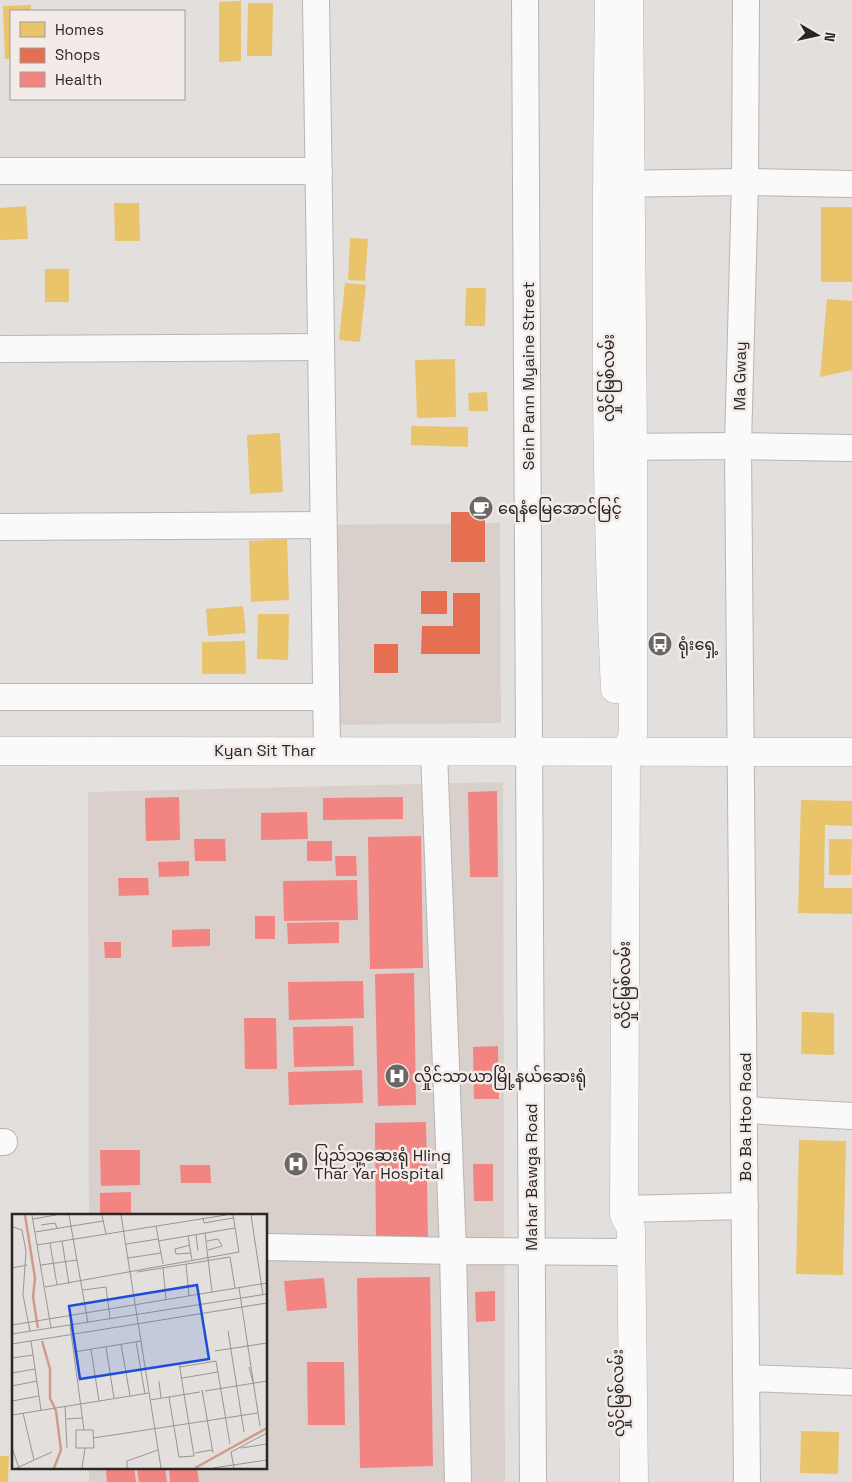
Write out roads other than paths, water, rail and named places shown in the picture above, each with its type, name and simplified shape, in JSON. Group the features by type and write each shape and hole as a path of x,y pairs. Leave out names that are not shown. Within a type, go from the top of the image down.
{"main road":[{"name":"လှိုင်မြစ်လမ်း","path":"609,0 618,183 621,447 634,734 626,754 624,1212 616,1227 624,1251 634,1482"},
{"name":"လှိုင်မြစ်လမ်း","path":"618,183 629,0"},
{"name":"Kyan Sit Thar","path":"0,751 327,750 626,754 852,752"},
{"name":"လှိုင်မြစ်လမ်း","path":"619,1482 624,1251"}],"street":[{"path":"316,0 327,750"},
{"name":"Sein Pann Myaine Street","path":"525,0 531,752"},
{"name":"Ma Gway","path":"742,753 738,446 745,182 746,0"},
{"path":"0,170 319,171"},
{"path":"618,183 745,182 852,184"},
{"path":"0,350 321,347"},
{"path":"621,447 738,446 852,448"},
{"path":"0,528 323,525"},
{"path":"0,697 325,697"},
{"path":"434,752 452,1251 458,1482"},
{"name":"Mahar Bawga Road","path":"531,752 533,1482"},
{"name":"Bo Ba Htoo Road","path":"742,753 747,1482"},
{"path":"745,1110 852,1116"},
{"path":"624,1212 745,1206"},
{"path":"268,1247 452,1251 624,1251"},
{"path":"746,1378 852,1382"}],"place":[{"name":"ရေနံမြေအောင်မြင့်","path":"481,508"},
{"name":"ရုံးရှေ့","path":"660,644"},
{"name":"လှိုင်သာယာမြို့နယ်ဆေးရုံ","path":"397,1076"},
{"name":"ပြည်သူ့ဆေးရုံ Hling Thar Yar Hospital","path":"296,1164"}]}
